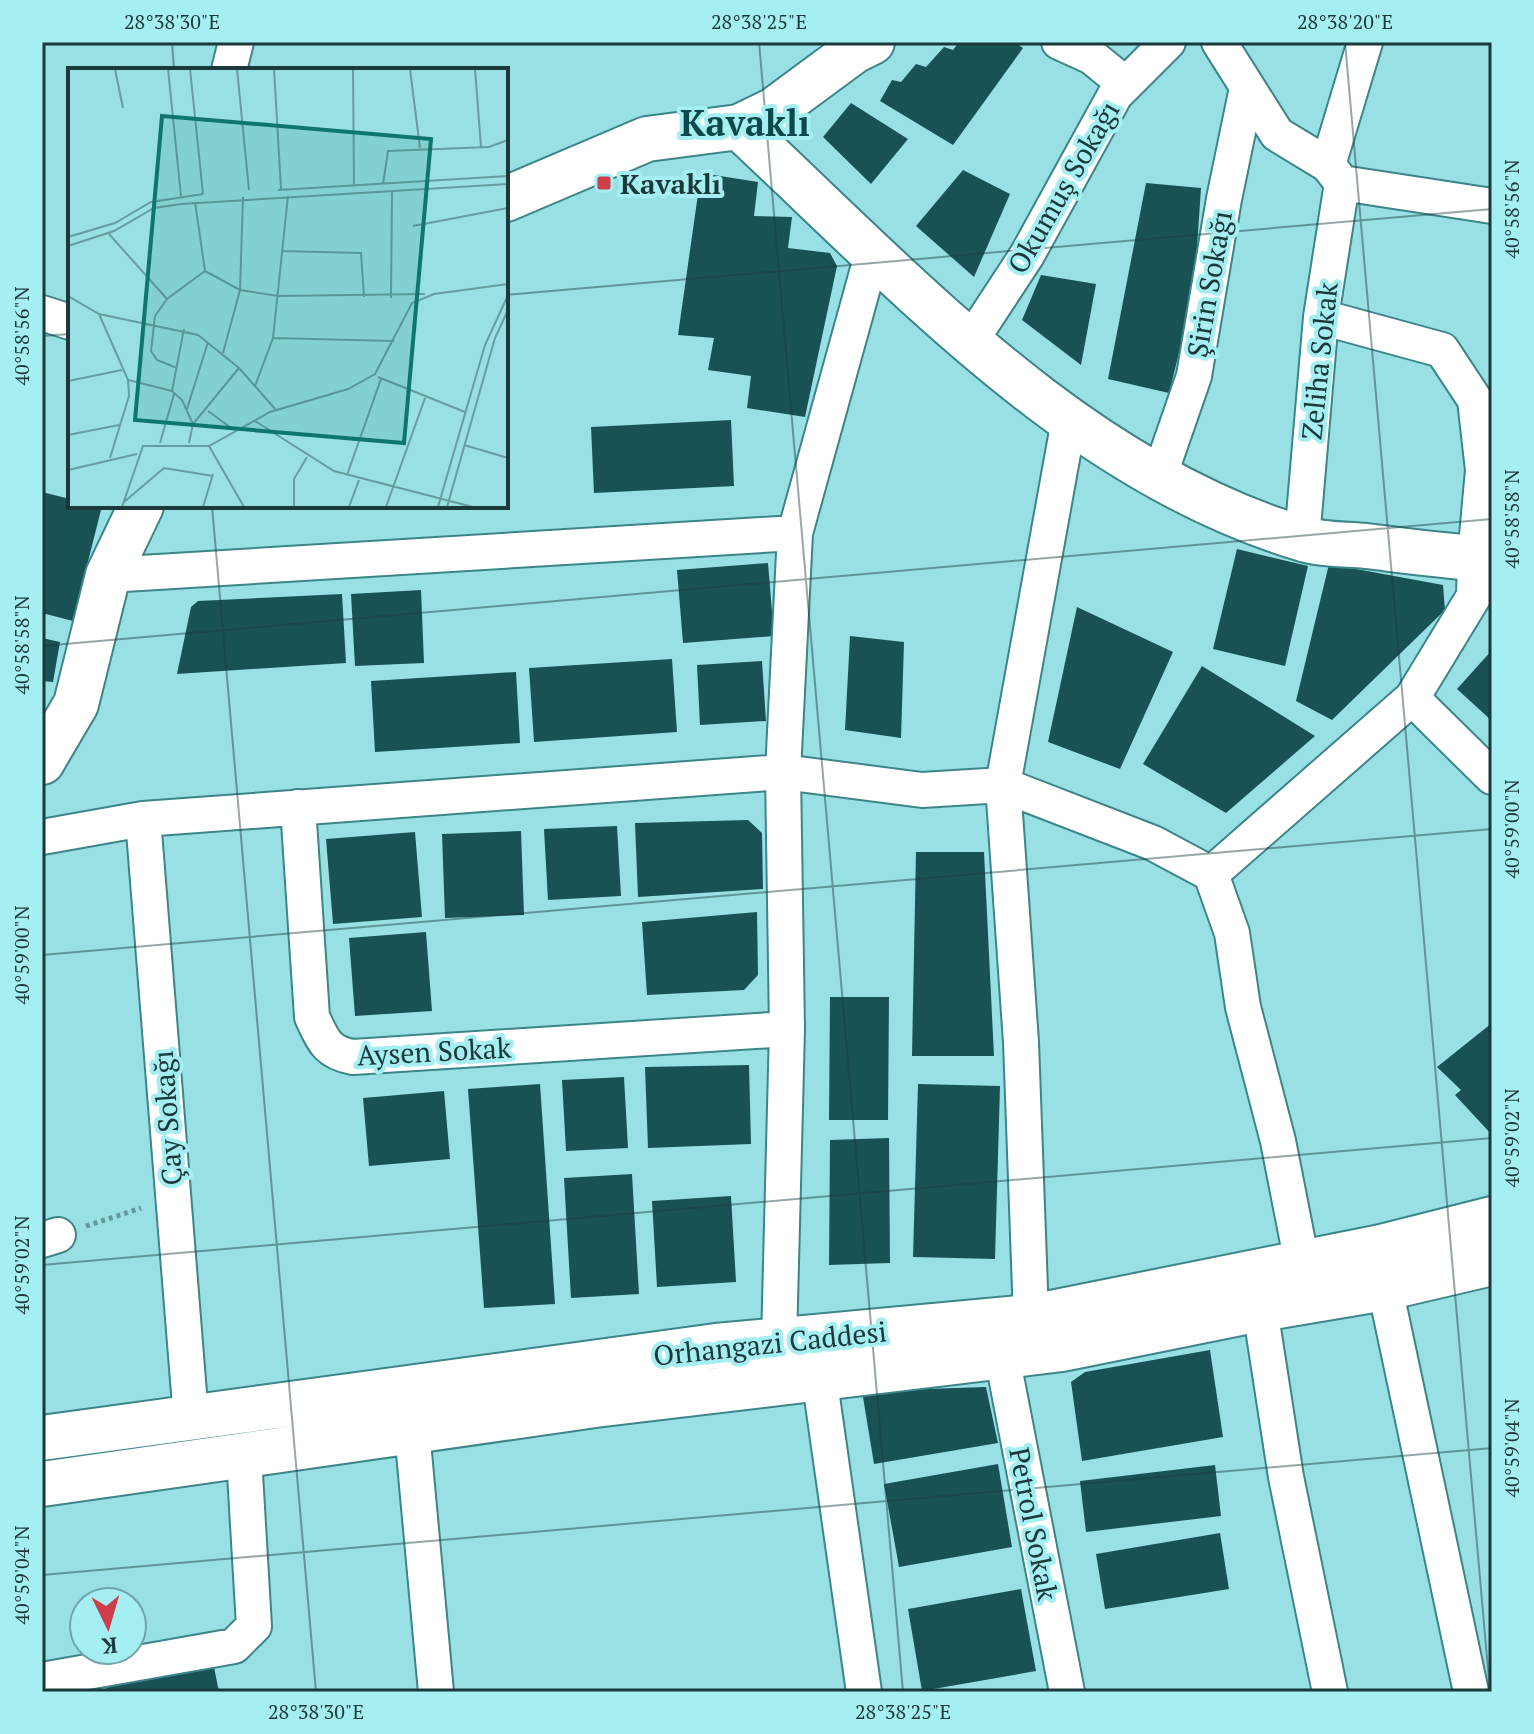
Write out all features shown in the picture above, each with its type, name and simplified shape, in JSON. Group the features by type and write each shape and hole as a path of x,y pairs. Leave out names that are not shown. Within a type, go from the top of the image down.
{"main road":[{"path":"508,198 647,139 739,127 774,110 855,45"},
{"path":"739,127 970,342 1069,420 1159,477 1220,508 1302,539 1483,559"},
{"path":"42,762 76,704 108,575 140,508"},
{"name":"Orhangazi Caddesi","path":"42,1438 701,1348 1031,1317 1302,1263 1492,1219"},
{"name":"Orhangazi Caddesi","path":"42,1484 819,1376 1062,1349 1260,1309 1385,1288 1492,1263"}],"street":[{"path":"230,68 236,42"},
{"path":"1059,42 1092,57 1125,84"},
{"name":"Okumuş Sokağı","path":"970,342 1027,255 1115,95 1168,42"},
{"path":"1219,42 1277,134 1335,174 1492,206"},
{"name":"Zeliha Sokak","path":"1302,539 1335,174 1365,42"},
{"name":"Şirin Sokağı","path":"1159,477 1194,376 1224,199 1247,88"},
{"path":"779,1342 787,1029 783,772 795,533 873,251"},
{"path":"42,313 68,321"},
{"path":"1211,874 1412,698 1474,596 1483,559 1483,470 1475,400 1442,350 1321,317"},
{"path":"1031,1317 1021,1042 1003,785 1069,420"},
{"path":"108,575 795,533"},
{"path":"1412,698 1492,777"},
{"path":"42,837 143,819 783,772 922,790 1003,785 1153,843 1211,874 1232,933 1243,1007 1278,1141 1302,1263"},
{"name":"Aysen Sokak","path":"298,807 312,1017 325,1043 335,1054 353,1057 787,1029"},
{"name":"Çay Sokağı","path":"143,819 191,1418"},
{"path":"1385,1288 1471,1692"},
{"path":"1260,1309 1286,1477 1330,1692"},
{"name":"Petrol Sokak","path":"1002,1356 1067,1692"},
{"path":"819,1376 864,1692"},
{"path":"412,1431 436,1692"},
{"path":"50,1683 234,1646 254,1626 244,1457"}],"path":[{"path":"50,1238 173,1197"}],"building":[{"path":"959,42 1014,42 1023,48 953,145 880,101 892,80 901,82 916,64 926,67 944,47 953,50"},
{"path":"851,103 908,139 871,184 823,137"},
{"path":"963,170 1010,194 974,277 916,226"},
{"path":"701,173 758,182 754,216 792,217 788,248 830,253 837,266 805,417 747,408 751,376 708,370 714,338 678,335"},
{"path":"1146,183 1201,188 1194,293 1169,393 1108,379"},
{"path":"1041,275 1096,284 1081,365 1022,320"},
{"path":"731,420 734,486 594,493 591,427"},
{"path":"42,492 68,498 68,508 101,508 73,621 42,613"},
{"path":"1237,549 1308,566 1285,666 1213,649"},
{"path":"768,563 774,636 683,643 677,570"},
{"path":"1329,564 1443,585 1445,610 1332,720 1296,701"},
{"path":"421,590 424,663 355,666 351,594"},
{"path":"342,594 346,663 177,674 191,607 198,601"},
{"path":"1077,607 1173,652 1120,769 1048,742"},
{"path":"850,636 904,642 901,738 845,730"},
{"path":"42,638 60,642 53,682 42,681"},
{"path":"1492,650 1492,721 1457,689"},
{"path":"672,659 677,732 534,742 529,668"},
{"path":"762,661 766,721 700,725 697,665"},
{"path":"1202,666 1315,736 1226,813 1143,764"},
{"path":"516,672 520,743 375,752 371,681"},
{"path":"748,820 762,833 763,889 638,897 635,823"},
{"path":"617,826 621,896 548,900 544,829"},
{"path":"521,831 524,915 445,918 442,834"},
{"path":"415,832 422,917 333,924 326,839"},
{"path":"916,852 984,852 994,1056 912,1056"},
{"path":"757,912 758,975 744,990 647,995 642,922"},
{"path":"426,932 432,1011 355,1016 349,938"},
{"path":"830,997 889,997 888,1120 829,1120"},
{"path":"1492,1023 1492,1135 1455,1095 1461,1090 1437,1067"},
{"path":"749,1065 751,1144 648,1148 645,1067"},
{"path":"624,1077 628,1148 566,1151 562,1080"},
{"path":"540,1084 555,1304 484,1308 468,1089"},
{"path":"918,1084 1000,1086 995,1259 913,1257"},
{"path":"444,1091 450,1159 369,1166 363,1098"},
{"path":"889,1138 890,1263 829,1265 830,1140"},
{"path":"632,1174 639,1294 571,1298 564,1178"},
{"path":"731,1196 736,1282 657,1287 652,1201"},
{"path":"1210,1350 1223,1437 1082,1461 1071,1382 1085,1372"},
{"path":"986,1387 998,1443 874,1464 862,1391"},
{"path":"998,1464 1012,1547 899,1567 884,1484"},
{"path":"1215,1465 1221,1516 1086,1532 1080,1481"},
{"path":"1220,1533 1229,1589 1105,1609 1096,1554"},
{"path":"1021,1589 1036,1671 922,1691 908,1609"},
{"path":"214,1667 219,1692 102,1692 113,1683"}],"place":[{"name":"Kavaklı","path":"604,183"}],"district":[{"name":"Kavaklı","path":"745,122"}]}
